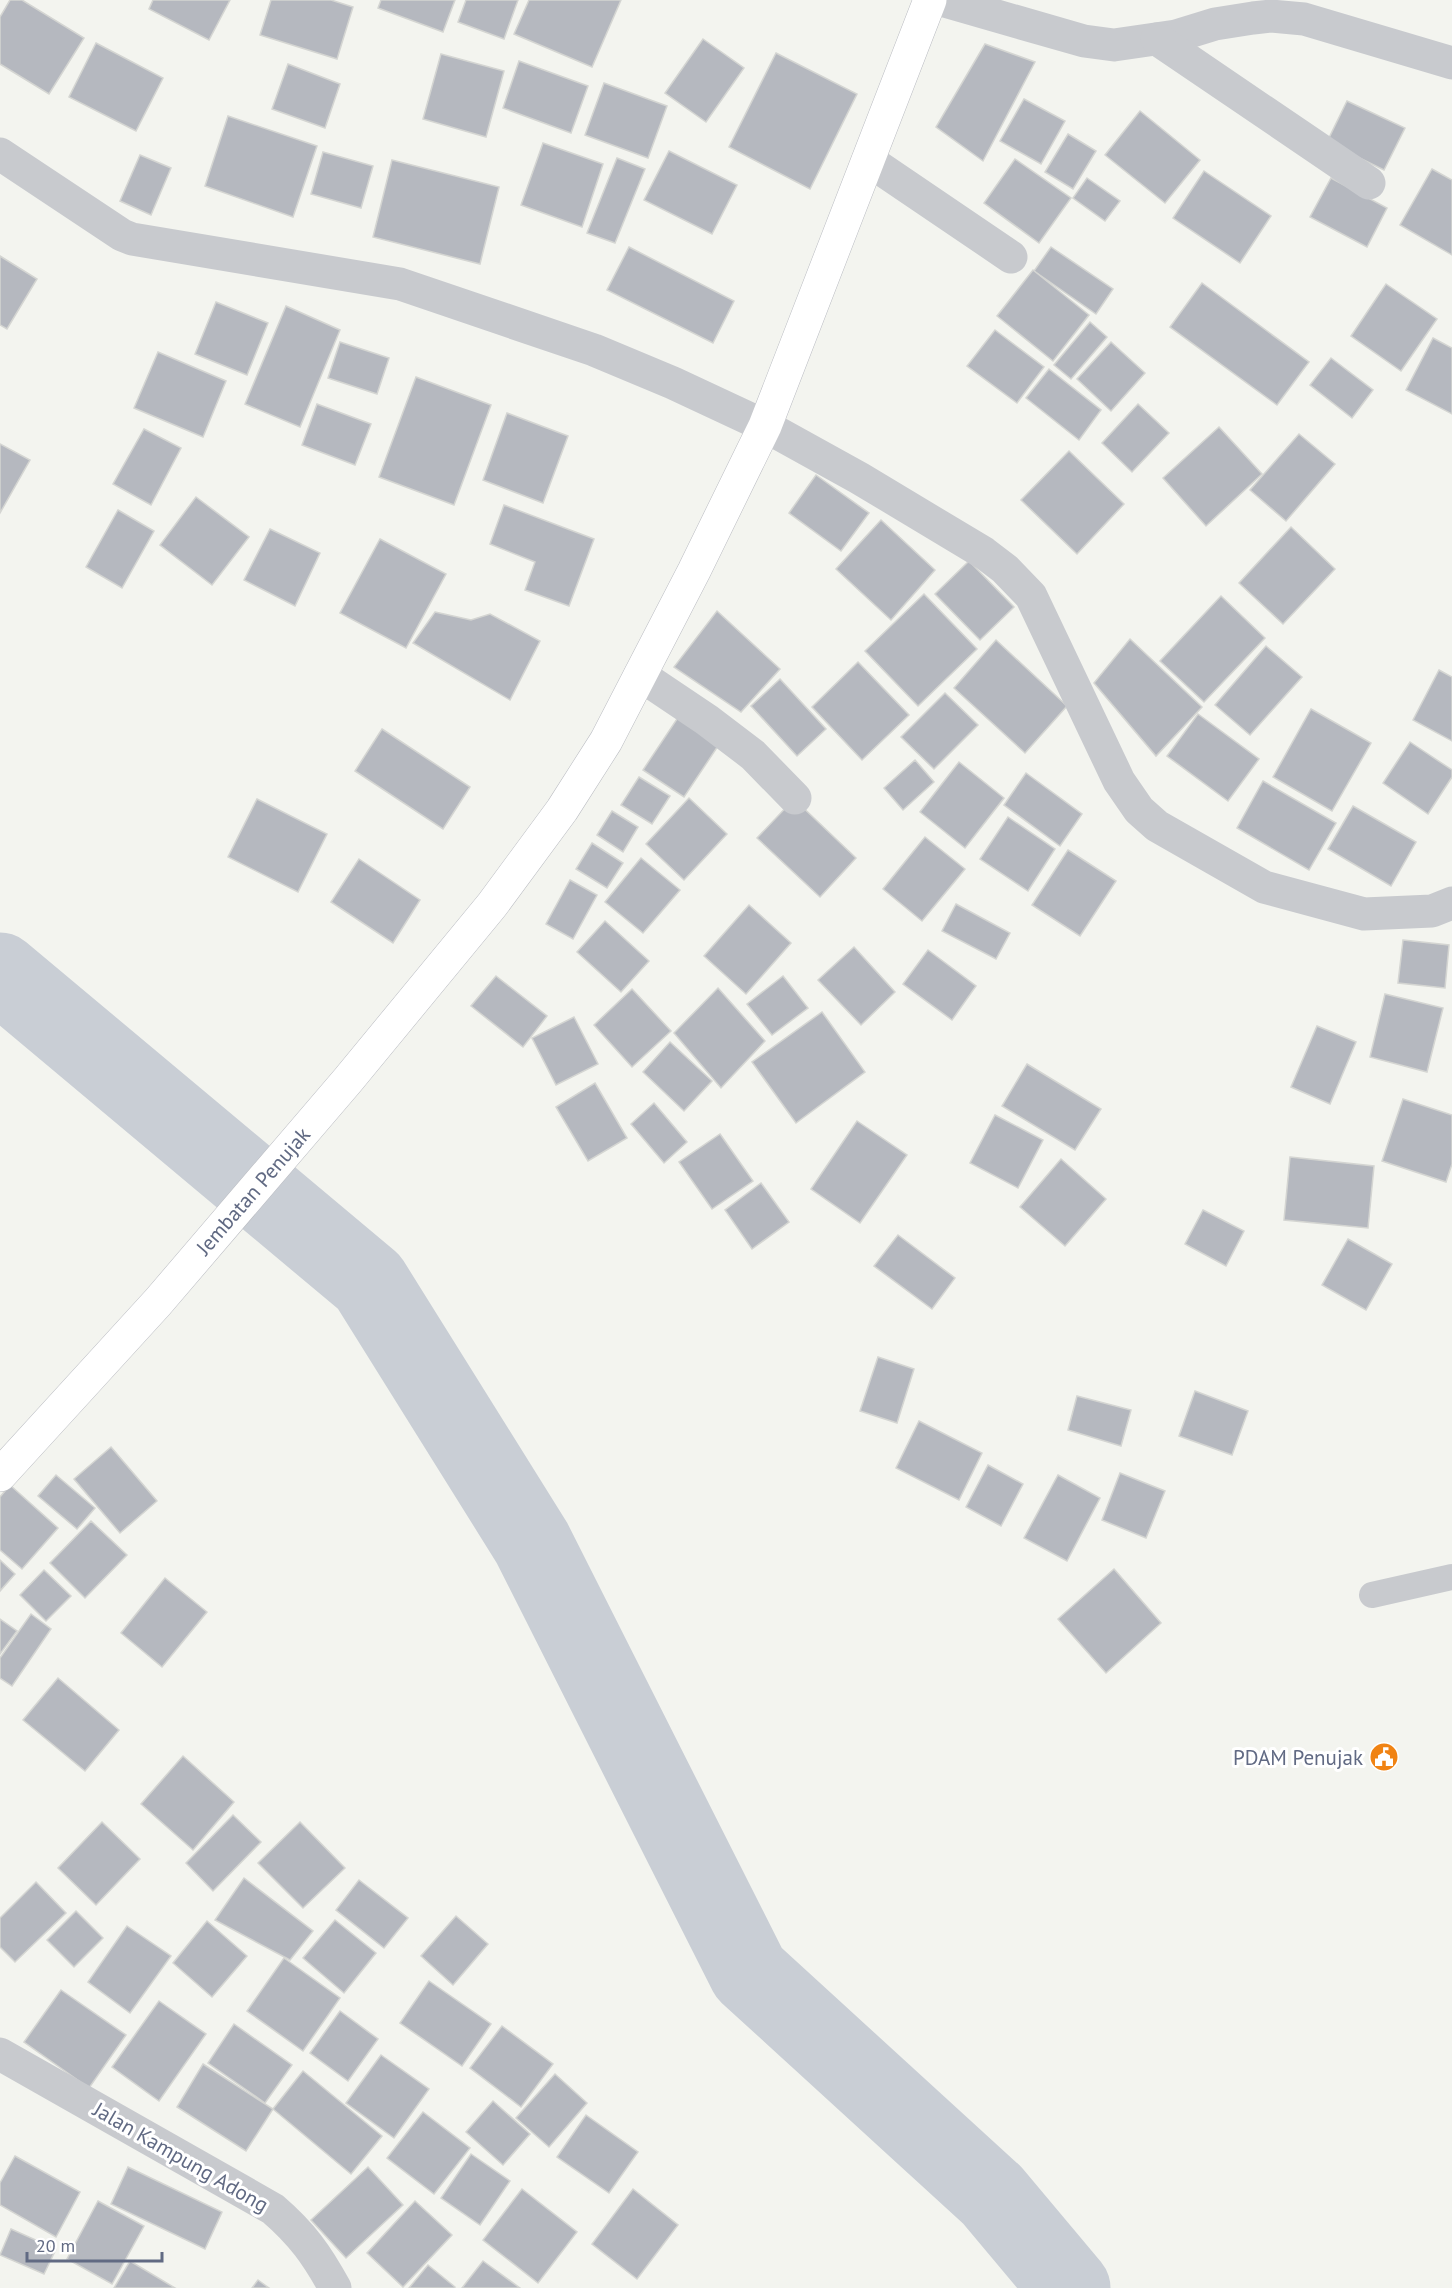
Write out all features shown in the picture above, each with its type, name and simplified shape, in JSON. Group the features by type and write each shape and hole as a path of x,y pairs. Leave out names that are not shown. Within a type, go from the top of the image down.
{"main road":[{"name":"Jembatan Penujak","path":"0,1475 158,1302 348,1080 492,904 562,810 606,741 765,426 930,0"}],"street":[{"path":"941,0 1084,41 1113,45 1176,36 1215,24 1271,16 1304,19 1452,63"},
{"path":"1157,39 1370,183"},
{"path":"0,154 122,235 132,239 400,284 594,350 673,383 765,426 859,478 1005,568 1031,596 1119,781 1139,810 1157,826 1264,887 1364,914 1432,911 1452,903"},
{"path":"868,160 1011,257"},
{"path":"640,675 707,720 753,755 795,798"},
{"name":"Jalan Kampung Adong","path":"0,2054 273,2209 295,2228 308,2244 335,2288"}],"lane":[{"path":"1372,1595 1452,1577"}],"building":[{"path":"10,0 22,0 84,38 49,94 0,64 0,17"},
{"path":"153,0 230,0 209,40 149,9"},
{"path":"271,0 331,0 353,7 337,59 260,35"},
{"path":"381,0 455,0 443,32 378,8"},
{"path":"466,0 518,0 504,39 458,22"},
{"path":"529,0 621,0 592,67 514,34"},
{"path":"703,39 744,68 706,122 665,93"},
{"path":"96,43 163,78 136,131 69,97"},
{"path":"985,44 1035,62 983,161 936,127"},
{"path":"776,53 857,94 810,189 729,147"},
{"path":"441,54 504,71 486,137 423,119"},
{"path":"519,61 588,86 571,133 503,108"},
{"path":"288,64 340,84 325,128 272,109"},
{"path":"604,83 667,106 648,158 585,135"},
{"path":"1024,99 1065,121 1041,164 1000,141"},
{"path":"1347,101 1405,128 1384,170 1327,142"},
{"path":"1140,111 1200,160 1165,203 1105,155"},
{"path":"228,116 317,146 293,217 205,186"},
{"path":"1068,134 1096,151 1073,189 1045,172"},
{"path":"543,143 603,164 582,227 521,205"},
{"path":"669,151 737,185 712,234 644,200"},
{"path":"323,152 373,166 361,208 311,194"},
{"path":"140,155 171,168 151,215 120,201"},
{"path":"617,158 645,169 615,243 587,233"},
{"path":"1015,159 1071,198 1039,243 984,203"},
{"path":"392,160 499,187 480,264 373,237"},
{"path":"1432,169 1452,180 1452,255 1400,225"},
{"path":"1204,171 1271,216 1240,263 1173,218"},
{"path":"1087,178 1120,201 1105,221 1073,198"},
{"path":"1331,178 1387,208 1367,247 1310,217"},
{"path":"629,247 734,301 713,343 607,290"},
{"path":"1051,247 1113,289 1096,314 1034,271"},
{"path":"0,256 37,279 7,329 0,325"},
{"path":"1033,270 1089,315 1053,361 997,316"},
{"path":"1202,283 1309,362 1277,405 1170,327"},
{"path":"1386,284 1437,319 1401,371 1351,336"},
{"path":"216,302 268,323 247,375 195,354"},
{"path":"286,306 340,330 300,427 245,404"},
{"path":"1090,322 1107,337 1071,379 1054,365"},
{"path":"995,330 1044,367 1017,403 967,366"},
{"path":"1433,338 1452,348 1452,414 1406,390"},
{"path":"340,342 389,358 377,394 328,378"},
{"path":"1111,342 1145,373 1111,411 1077,379"},
{"path":"158,352 226,381 203,437 134,408"},
{"path":"1331,358 1373,390 1352,418 1310,385"},
{"path":"1049,369 1101,410 1079,440 1026,398"},
{"path":"416,377 491,405 454,505 379,477"},
{"path":"317,404 371,424 355,465 302,445"},
{"path":"1138,404 1169,433 1132,472 1102,443"},
{"path":"507,413 568,436 543,503 483,480"},
{"path":"1219,427 1262,474 1206,526 1163,478"},
{"path":"144,429 181,448 151,505 113,484"},
{"path":"1299,434 1335,464 1286,521 1250,490"},
{"path":"0,444 30,460 0,513"},
{"path":"1069,451 1124,504 1077,554 1021,500"},
{"path":"816,475 869,513 841,551 789,513"},
{"path":"196,497 249,537 212,585 160,545"},
{"path":"504,505 594,539 569,606 525,590 535,562 490,544"},
{"path":"118,510 154,531 122,588 86,567"},
{"path":"881,520 935,570 891,620 836,569"},
{"path":"1291,527 1335,569 1283,624 1239,583"},
{"path":"270,529 320,553 295,606 244,580"},
{"path":"380,539 446,574 406,648 340,613"},
{"path":"969,561 1014,607 980,640 935,594"},
{"path":"924,594 977,649 918,706 865,651"},
{"path":"1221,596 1265,638 1204,702 1160,661"},
{"path":"717,611 780,669 741,712 674,667"},
{"path":"435,612 471,620 490,614 540,641 510,700 413,643"},
{"path":"1130,639 1202,707 1156,756 1094,683"},
{"path":"996,640 1067,706 1025,753 954,688"},
{"path":"1266,646 1302,677 1250,735 1215,705"},
{"path":"858,662 909,715 862,760 812,707"},
{"path":"1439,670 1452,677 1452,741 1413,720"},
{"path":"780,679 826,729 797,756 751,706"},
{"path":"945,693 978,725 934,769 901,737"},
{"path":"1311,709 1371,743 1332,811 1273,777"},
{"path":"683,710 724,737 684,797 643,770"},
{"path":"1198,714 1259,759 1228,801 1167,756"},
{"path":"382,729 470,787 443,829 355,771"},
{"path":"1410,742 1452,770 1452,777 1428,814 1383,783"},
{"path":"915,760 934,782 903,810 884,788"},
{"path":"959,762 1004,798 965,848 920,812"},
{"path":"1026,773 1082,814 1060,846 1004,805"},
{"path":"639,777 670,796 652,824 621,805"},
{"path":"1263,781 1336,823 1309,870 1237,828"},
{"path":"689,798 727,834 684,880 646,844"},
{"path":"257,799 327,834 298,892 228,857"},
{"path":"794,799 856,858 820,897 757,838"},
{"path":"1353,806 1416,842 1391,886 1328,849"},
{"path":"612,811 638,827 623,852 597,835"},
{"path":"1008,817 1055,849 1028,891 980,859"},
{"path":"925,837 965,869 922,921 883,889"},
{"path":"592,843 623,863 607,888 576,869"},
{"path":"1068,850 1116,881 1080,936 1032,905"},
{"path":"641,858 680,890 643,933 605,902"},
{"path":"359,859 420,900 393,943 331,902"},
{"path":"570,880 597,895 573,939 546,924"},
{"path":"956,904 1010,933 996,959 942,931"},
{"path":"749,905 791,943 746,994 704,956"},
{"path":"605,921 649,961 621,992 577,952"},
{"path":"1403,940 1449,945 1445,988 1398,983"},
{"path":"854,947 895,992 861,1025 818,980"},
{"path":"928,950 976,986 952,1020 903,984"},
{"path":"496,976 547,1016 523,1047 471,1006"},
{"path":"783,976 808,1008 772,1035 747,1004"},
{"path":"718,988 765,1041 721,1088 674,1033"},
{"path":"632,989 671,1031 632,1067 594,1025"},
{"path":"1385,994 1443,1008 1427,1072 1370,1057"},
{"path":"822,1012 865,1072 796,1123 752,1062"},
{"path":"574,1017 598,1064 556,1085 532,1038"},
{"path":"1317,1026 1356,1042 1330,1104 1291,1087"},
{"path":"670,1042 712,1081 684,1111 643,1072"},
{"path":"1027,1064 1101,1109 1075,1150 1002,1106"},
{"path":"595,1083 627,1138 588,1161 556,1107"},
{"path":"1403,1099 1452,1115 1452,1164 1446,1182 1382,1161"},
{"path":"654,1103 687,1142 664,1163 631,1124"},
{"path":"995,1115 1043,1140 1018,1188 970,1163"},
{"path":"857,1121 907,1155 860,1223 811,1189"},
{"path":"720,1134 753,1181 712,1209 679,1162"},
{"path":"1290,1157 1374,1166 1368,1228 1284,1220"},
{"path":"1061,1159 1106,1199 1065,1246 1020,1207"},
{"path":"761,1183 789,1222 752,1249 725,1210"},
{"path":"1203,1210 1244,1231 1226,1266 1185,1244"},
{"path":"898,1235 955,1278 932,1309 874,1266"},
{"path":"1348,1239 1392,1264 1366,1310 1322,1285"},
{"path":"878,1357 914,1369 897,1423 860,1411"},
{"path":"1195,1391 1248,1411 1232,1455 1179,1436"},
{"path":"1077,1396 1131,1410 1121,1446 1068,1430"},
{"path":"919,1421 982,1453 959,1500 896,1468"},
{"path":"111,1447 157,1501 120,1533 74,1479"},
{"path":"988,1465 1023,1484 1001,1526 966,1507"},
{"path":"1120,1473 1165,1491 1146,1538 1102,1520"},
{"path":"56,1475 95,1508 77,1529 38,1496"},
{"path":"1058,1475 1100,1498 1067,1561 1024,1538"},
{"path":"10,1485 58,1528 22,1569 0,1550 0,1497"},
{"path":"91,1521 127,1555 85,1598 50,1563"},
{"path":"0,1560 15,1574 0,1591"},
{"path":"1114,1569 1161,1623 1106,1673 1058,1619"},
{"path":"44,1570 71,1596 46,1621 20,1595"},
{"path":"165,1578 207,1612 162,1667 121,1633"},
{"path":"31,1614 51,1629 12,1686 0,1678 0,1658"},
{"path":"0,1619 17,1631 0,1654"},
{"path":"58,1678 119,1730 85,1771 23,1720"},
{"path":"183,1756 234,1802 193,1850 141,1804"},
{"path":"233,1815 261,1842 213,1891 186,1863"},
{"path":"102,1822 140,1859 96,1905 58,1868"},
{"path":"300,1822 345,1868 303,1908 258,1863"},
{"path":"244,1878 313,1931 290,1960 215,1920"},
{"path":"359,1880 408,1918 384,1948 336,1910"},
{"path":"36,1882 66,1913 15,1962 0,1947 0,1918"},
{"path":"76,1911 103,1938 74,1967 47,1940"},
{"path":"456,1916 488,1944 453,1985 421,1956"},
{"path":"335,1920 376,1953 344,1993 303,1958"},
{"path":"207,1921 247,1956 212,1997 173,1963"},
{"path":"127,1926 171,1956 130,2013 88,1982"},
{"path":"284,1958 340,1998 303,2051 247,2011"},
{"path":"429,1981 491,2024 462,2066 400,2023"},
{"path":"61,1990 126,2035 89,2088 24,2042"},
{"path":"159,2001 206,2034 159,2101 112,2067"},
{"path":"340,2011 378,2039 348,2081 310,2053"},
{"path":"234,2024 292,2065 265,2103 208,2063"},
{"path":"502,2026 553,2064 521,2107 470,2068"},
{"path":"381,2055 429,2089 394,2138 346,2103"},
{"path":"203,2064 273,2109 246,2151 177,2107"},
{"path":"303,2071 382,2136 351,2174 273,2109"},
{"path":"555,2074 587,2103 549,2147 516,2118"},
{"path":"493,2101 530,2134 503,2165 466,2132"},
{"path":"423,2112 470,2148 434,2194 387,2158"},
{"path":"586,2115 638,2152 609,2193 557,2157"},
{"path":"471,2154 510,2181 480,2225 441,2198"},
{"path":"15,2156 80,2192 56,2237 0,2205 0,2183"},
{"path":"128,2167 222,2212 205,2249 111,2204"},
{"path":"368,2167 403,2205 346,2258 311,2220"},
{"path":"522,2189 577,2232 538,2283 483,2240"},
{"path":"633,2189 678,2225 637,2279 592,2244"},
{"path":"98,2201 144,2226 112,2284 67,2259"},
{"path":"415,2201 452,2235 403,2287 367,2253"},
{"path":"11,2229 56,2249 44,2274 0,2255"},
{"path":"130,2261 175,2288 114,2288"},
{"path":"483,2261 520,2288 462,2288"},
{"path":"428,2265 455,2287 409,2288"},
{"path":"258,2280 269,2288 252,2288"}],"waterway":[{"path":"0,973 369,1282 532,1543 749,1973 992,2195 1070,2288"}],"place":[{"name":"PDAM Penujak","path":"1384,1757"}]}
